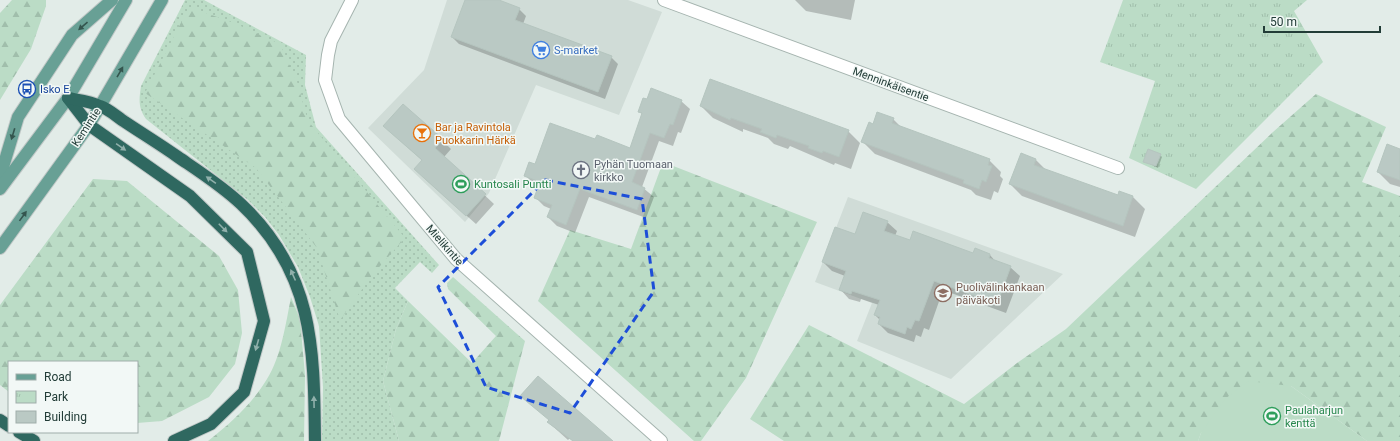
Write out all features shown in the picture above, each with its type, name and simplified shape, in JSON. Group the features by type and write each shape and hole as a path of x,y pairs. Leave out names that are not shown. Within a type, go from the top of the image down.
{"highway":[{"path":"68,98 100,106 217,184 241,204 272,240 292,272 303,300 310,330 314,392 315,441"},
{"path":"68,98 89,125 190,196 247,252 264,321 244,392 211,424 174,441"},
{"path":"21,433 34,441"}],"main road":[{"path":"0,177 18,117 72,35 112,0"},
{"path":"0,189 68,98 126,0"},
{"name":"Kemintie","path":"0,248 89,125 162,0"}],"street":[{"name":"Mielikintie","path":"352,0 331,40 325,80 340,119 456,259 661,441"},
{"name":"Menninkäisentie","path":"664,0 1118,168"}],"highlighted area":[{"path":"545,180 642,199 654,291 570,413 486,387 438,287"}],"shaded area":[{"path":"447,0 628,0 662,12 619,115 536,85 489,193 465,222 368,128 424,70"},
{"name":"Puolivälinkankaan päiväkoti","path":"848,197 1063,274 951,379 857,341 872,303 815,282"}],"green space":[{"path":"12,0 46,0 46,6 31,49 0,100 0,13"},
{"path":"185,0 204,0 306,55 305,85 316,127 439,265 432,273 420,262 395,288 408,301 396,329 383,381 399,441 322,441 323,387 319,326 310,297 298,267 279,235 265,217 248,200 146,119 143,115 140,103 141,86"},
{"path":"1123,0 1307,0 1294,11 1323,62 1196,189 1129,158 1155,81 1100,62"},
{"path":"189,7 234,23 280,44 297,82 308,121 405,238 373,274 340,320 317,248 256,168 145,93"},
{"path":"1316,94 1386,127 1362,182 1400,196 1400,441 1367,441 1291,386 1201,433 1198,441 784,441 750,419 809,325 964,404 1017,363 1066,329 1273,132"},
{"path":"663,162 817,222 746,378 701,441 694,441 538,301 570,230 631,249"},
{"path":"93,179 127,181 219,256 238,290 242,333 235,364 209,397 162,421 138,423 138,361 8,361 8,391 0,385 0,305"},
{"path":"453,277 525,341 499,441 399,441 383,381 396,329 408,301 472,363 496,336 448,289 447,283"},
{"path":"291,297 300,319 305,375 304,441 208,441 240,413 255,397 267,379 276,361 285,329"},
{"name":"Paulaharjun kenttä","path":"1248,381 1291,386 1367,441 1198,441 1201,433 1225,399"}],"building":[{"name":"S-market","path":"465,0 499,0 520,8 515,20 612,56 598,92 451,37"},
{"path":"710,79 849,130 839,157 823,151 822,153 808,148 809,146 777,135 776,138 760,132 762,129 731,118 730,120 700,106"},
{"name":"Pyhän Tuomaan kirkko","path":"651,88 682,100 673,125 670,124 664,138 650,133 632,182 645,188 637,210 580,189 566,225 547,217 552,205 534,198 540,182 524,176 529,162 535,164 550,123 595,139 597,135 630,148 642,113 638,112 643,98 647,99"},
{"path":"403,104 443,139 435,148 486,194 466,216 414,169 422,160 383,126"},
{"path":"877,112 894,118 892,123 990,159 988,165 992,166 986,182 982,180 979,189 963,183 964,180 861,142 869,122 873,124"},
{"path":"1387,144 1400,149 1400,180 1377,172"},
{"path":"1148,149 1161,154 1156,166 1143,162"},
{"path":"1021,153 1036,159 1034,165 1118,195 1119,191 1133,196 1123,226 1009,184"},
{"path":"863,212 888,221 884,231 910,240 913,231 973,253 975,248 990,254 989,258 1011,266 997,304 934,281 919,321 915,320 911,329 907,327 905,334 878,324 880,317 874,315 880,300 852,291 851,294 839,290 846,271 822,262 835,227 855,234"},
{"path":"538,376 613,441 573,441 547,422 549,420 520,396"}],"place":[{"name":"S-market","path":"541,50"},
{"name":"Isko E","path":"27,89"},
{"name":"Bar ja Ravintola Puokkarin Härkä","path":"422,133"},
{"name":"Pyhän Tuomaan kirkko","path":"581,170"},
{"name":"Kuntosali Puntti","path":"461,184"},
{"name":"Puolivälinkankaan päiväkoti","path":"943,293"},
{"name":"Paulaharjun kenttä","path":"1272,416"}]}
